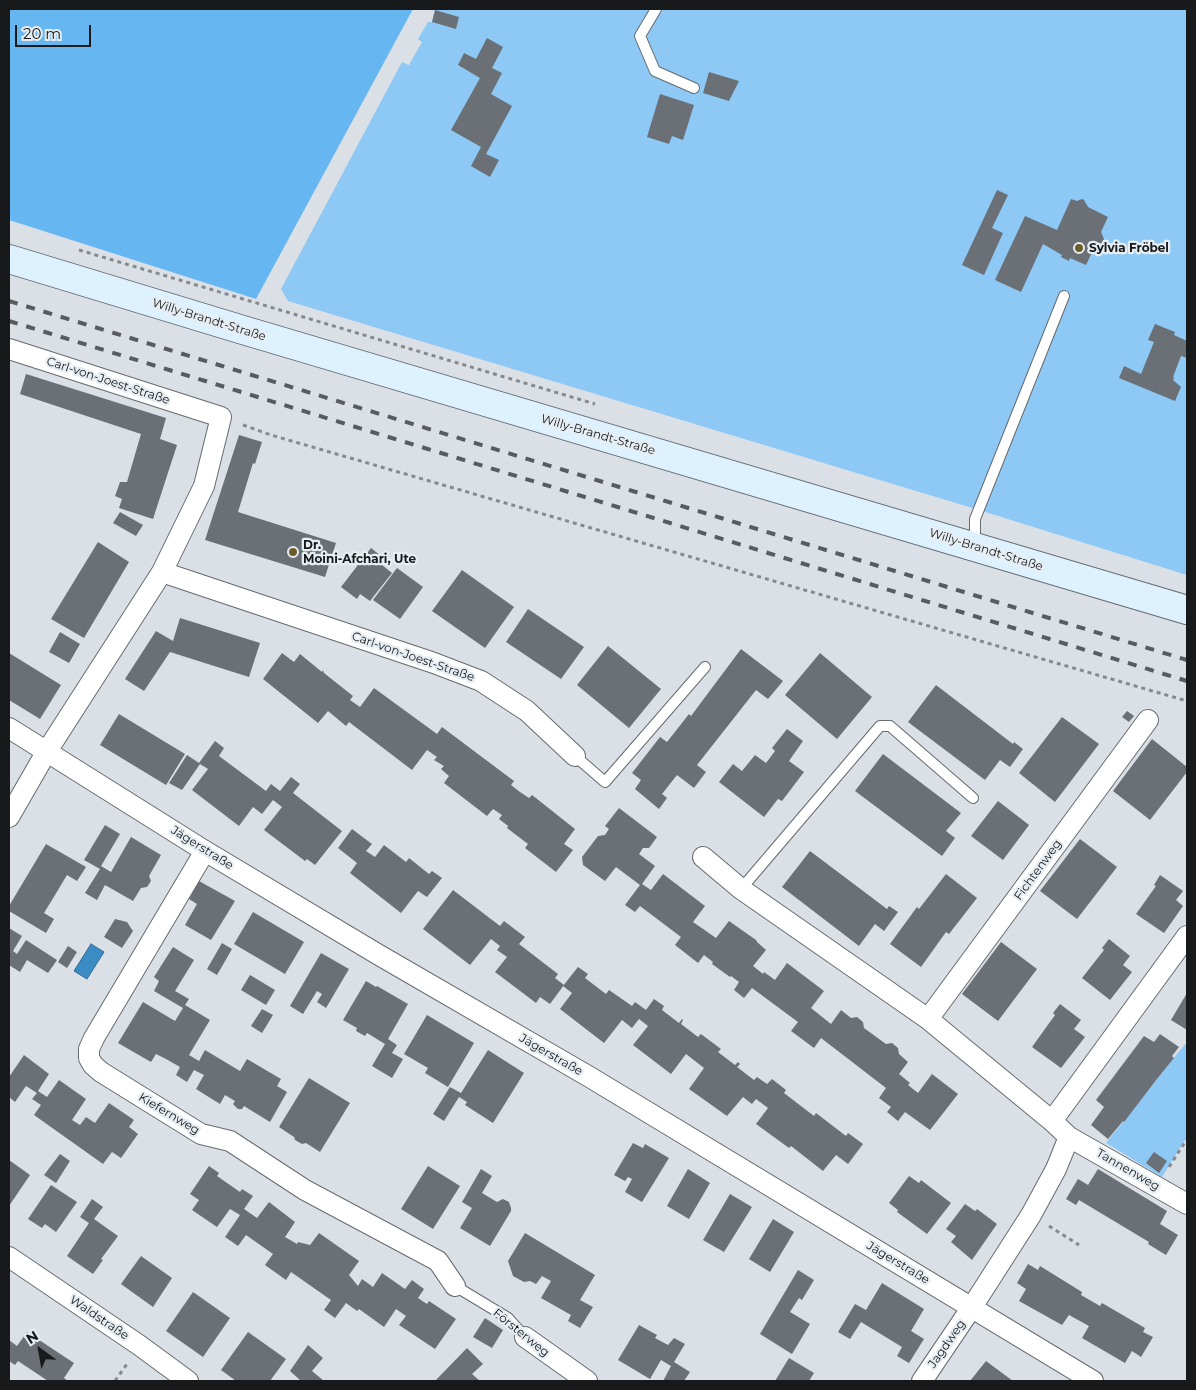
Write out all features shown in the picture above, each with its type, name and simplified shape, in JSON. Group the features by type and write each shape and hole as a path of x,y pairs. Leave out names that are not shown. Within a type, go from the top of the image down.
{"main road":[{"name":"Willy-Brandt-Straße","path":"9,259 242,330 1187,610"}],"street":[{"name":"Carl-von-Joest-Straße","path":"9,349 221,417"},
{"path":"9,817 47,751 162,572 204,486 221,417"},
{"name":"Carl-von-Joest-Straße","path":"162,572 434,663 481,681 527,711 575,756"},
{"name":"Fichtenweg","path":"928,1019 1148,720"},
{"name":"Jägerstraße","path":"9,728 205,850 596,1081 1093,1381"},
{"name":"Kiefernweg","path":"205,850 94,1038 89,1049 89,1058 93,1065 101,1072 201,1134 230,1141 305,1190 438,1261 455,1286"},
{"path":"703,858 741,889 928,1019 1069,1137 1056,1169 1031,1215 972,1308"},
{"path":"1052,1121 1187,936"},
{"name":"Tannenweg","path":"1069,1137 1187,1204"},
{"name":"Waldstraße","path":"9,1257 139,1345 188,1381"},
{"name":"Jagdweg","path":"922,1381 972,1308"},
{"name":"Försterweg","path":"524,1337 587,1381"}],"lane":[{"path":"656,9 640,36 655,71 694,88"},
{"path":"975,547 975,519 1064,296"},
{"name":"Carl-von-Joest-Straße","path":"575,756 605,782 705,667"},
{"path":"741,889 880,726 890,726 973,798"},
{"name":"Försterweg","path":"455,1286 508,1318 524,1337"}],"path":[{"path":"221,417 270,435 1187,701"},
{"path":"1157,1187 1187,1139"},
{"path":"1031,1215 1080,1245"}],"shaded area":[{"path":"9,9 413,9 256,299 9,220"},
{"path":"435,9 1187,9 1187,575 979,510 288,301 281,289 402,62 409,65 422,42 418,39 428,22 432,22"},
{"path":"91,944 104,952 87,979 74,971"},
{"path":"1185,1044 1187,1045 1187,1137 1162,1177 1106,1143"}],"building":[{"path":"435,10 459,17 456,29 432,22"},
{"path":"487,38 503,47 492,68 502,73 491,94 512,106 486,154 499,160 490,177 471,166 481,147 451,130 480,78 458,65 464,53 476,59"},
{"path":"709,72 739,81 729,101 703,93"},
{"path":"660,94 694,105 683,140 672,136 669,144 647,137"},
{"path":"997,190 1008,195 992,228 1003,233 984,275 962,265"},
{"path":"1071,199 1077,201 1082,199 1088,207 1108,217 1101,232 1104,239 1100,246 1093,250 1086,265 1070,258 1069,261 1043,244 1021,292 995,280 1025,216 1057,230"},
{"path":"1155,324 1175,332 1174,335 1187,341 1187,358 1181,356 1173,377 1173,380 1181,387 1175,401 1119,378 1124,366 1141,374 1154,342 1148,340"},
{"path":"26,374 166,418 160,439 177,445 153,519 119,508 122,499 115,496 120,482 127,482 141,434 20,394"},
{"path":"239,435 262,442 255,464 253,463 238,512 336,543 325,577 205,540"},
{"path":"120,512 143,525 136,536 113,523"},
{"path":"98,542 129,562 84,638 51,619"},
{"path":"371,548 386,560 382,565 392,573 370,601 360,594 357,599 341,587"},
{"path":"397,568 423,587 400,619 373,600"},
{"path":"462,570 514,607 485,648 432,611"},
{"path":"528,609 584,647 561,679 506,642"},
{"path":"180,618 260,643 249,677 170,652 144,691 125,679 156,631 173,641"},
{"path":"60,632 80,644 69,663 49,652"},
{"path":"608,646 661,689 629,728 577,685"},
{"path":"741,649 783,681 768,699 756,690 697,765 706,772 694,788 677,775 662,794 667,798 659,809 635,789 641,780 632,773 660,737 667,742 689,714 691,716"},
{"path":"9,653 61,685 40,719 9,700"},
{"path":"282,653 294,662 300,654 322,672 323,670 324,673 353,696 350,700 360,707 374,688 437,734 442,727 514,781 511,785 520,792 529,798 532,795 575,829 564,844 573,850 556,872 525,848 528,844 507,828 508,826 499,819 502,815 493,809 487,816 444,783 449,776 441,769 444,766 434,760 437,757 427,750 412,770 349,722 346,726 328,711 318,723 263,679"},
{"path":"820,653 872,697 837,739 785,695"},
{"path":"936,685 1013,744 1014,742 1023,749 1010,767 1000,760 985,780 908,722"},
{"path":"1127,711 1134,716 1129,722 1122,717"},
{"path":"119,714 185,754 166,785 100,745"},
{"path":"1062,717 1099,744 1055,802 1019,773"},
{"path":"787,729 803,741 789,761 804,772 782,801 778,799 764,817 719,782 733,764 742,771 755,755 766,763 775,751 772,748"},
{"path":"1152,739 1187,767 1187,772 1150,820 1113,791"},
{"path":"215,741 224,748 219,756 266,791 271,784 280,791 291,777 300,784 293,793 342,831 315,865 307,859 305,861 264,830 282,807 273,800 262,814 253,807 239,826 192,790 208,769 200,764 182,790 169,783 187,755 199,763"},
{"path":"883,754 961,813 946,831 955,838 942,856 855,791"},
{"path":"998,801 1029,825 1003,860 971,836"},
{"path":"619,808 657,837 649,848 643,848 639,854 655,866 642,884 651,890 663,874 705,906 693,922 716,938 729,921 756,940 766,950 753,966 763,974 764,972 775,980 787,963 824,991 811,1008 831,1024 841,1010 851,1018 857,1017 863,1022 864,1028 886,1044 892,1043 898,1048 899,1054 908,1062 899,1074 918,1093 932,1074 958,1094 930,1130 905,1112 898,1121 887,1112 891,1107 879,1098 886,1088 821,1038 814,1048 791,1031 798,1022 752,988 744,998 734,990 739,982 712,964 713,962 704,955 698,963 675,945 681,937 640,906 635,912 625,905 640,885 616,867 605,881 583,865 582,857 598,836 605,835 609,829 605,826"},
{"path":"105,825 120,834 101,866 111,872 131,837 161,855 149,876 151,881 147,887 141,888 133,901 105,885 97,900 85,893 100,869 84,860"},
{"path":"352,829 372,844 366,851 375,857 384,845 406,862 409,858 429,874 432,871 442,878 427,897 418,891 401,913 350,873 357,863 338,848"},
{"path":"1080,839 1117,867 1077,919 1040,891"},
{"path":"46,844 86,867 77,881 67,875 44,913 54,919 46,933 9,911 9,906"},
{"path":"810,851 887,909 889,906 898,912 884,931 875,924 859,946 782,887"},
{"path":"946,874 977,898 949,934 946,932 921,967 890,944 917,907 919,909"},
{"path":"1160,875 1183,891 1176,900 1183,906 1164,933 1136,914 1156,886 1154,885"},
{"path":"199,881 235,901 211,940 185,925 197,904 189,899"},
{"path":"453,890 500,926 504,921 525,937 519,944 558,974 555,978 564,985 550,1004 540,997 536,1003 495,972 507,957 497,950 500,946 491,939 470,965 423,929"},
{"path":"253,912 304,942 285,974 234,944"},
{"path":"115,919 127,922 133,931 122,948 104,937"},
{"path":"9,928 22,936 13,951 17,954 26,940 57,960 48,973 27,960 20,972 9,965"},
{"path":"1109,939 1130,956 1123,965 1132,972 1110,1000 1082,978 1104,950 1102,948"},
{"path":"1001,942 1037,969 998,1021 962,994"},
{"path":"222,943 232,949 217,975 207,969"},
{"path":"68,946 77,952 67,968 58,962"},
{"path":"173,947 194,960 175,991 189,999 185,1005 210,1020 189,1055 199,1061 205,1050 240,1071 247,1059 281,1079 277,1086 287,1092 270,1122 244,1106 242,1109 238,1109 233,1104 235,1101 225,1095 220,1104 196,1089 204,1075 194,1070 187,1082 176,1075 180,1067 166,1059 156,1054 151,1062 118,1043 143,1002 175,1021 183,1008 154,991 159,981 154,977"},
{"path":"321,953 349,969 326,1008 317,1002 322,994 317,991 303,1014 290,1006"},
{"path":"578,967 588,974 585,978 606,994 609,990 632,1006 635,1002 646,1010 654,999 664,1006 662,1010 679,1023 682,1019 681,1024 698,1037 701,1034 721,1049 718,1052 735,1065 738,1062 740,1064 737,1067 754,1080 757,1077 767,1084 772,1079 786,1090 784,1093 814,1116 816,1113 846,1136 848,1133 863,1144 848,1164 836,1155 823,1171 791,1146 789,1148 756,1124 768,1108 756,1099 752,1104 743,1097 727,1116 689,1089 704,1068 686,1054 671,1074 633,1045 648,1026 639,1019 632,1028 622,1020 604,1043 560,1009 572,993 563,986"},
{"path":"250,975 275,990 266,1005 241,990"},
{"path":"366,981 408,1004 388,1039 397,1045 392,1053 403,1059 392,1078 372,1066 385,1044 367,1033 365,1036 356,1031 357,1028 343,1020"},
{"path":"1187,993 1187,1030 1171,1020"},
{"path":"1060,1004 1081,1020 1074,1029 1085,1037 1061,1068 1032,1047 1055,1015 1053,1013"},
{"path":"262,1009 273,1015 262,1033 251,1026"},
{"path":"427,1015 474,1043 448,1087 425,1073 428,1068 404,1054"},
{"path":"1160,1034 1179,1047 1172,1056 1174,1058 1124,1122 1108,1139 1091,1125 1104,1107 1096,1100 1144,1036 1154,1042"},
{"path":"488,1050 524,1073 493,1123 465,1105 467,1102 459,1097 444,1121 433,1114 450,1087 461,1093"},
{"path":"24,1055 49,1074 38,1091 47,1097 59,1080 86,1099 72,1120 80,1125 86,1117 95,1123 109,1103 134,1120 129,1127 138,1134 121,1158 112,1152 103,1164 34,1115 41,1105 32,1099 37,1093 26,1086 15,1102 9,1097 9,1077"},
{"path":"309,1078 350,1103 320,1152 306,1143 302,1144 295,1140 294,1137 279,1127"},
{"path":"633,1143 643,1148 645,1144 669,1158 642,1202 625,1192 632,1179 628,1177 625,1181 614,1175"},
{"path":"1154,1152 1167,1161 1159,1173 1146,1163"},
{"path":"60,1154 70,1161 56,1183 44,1175"},
{"path":"9,1160 30,1175 9,1206"},
{"path":"209,1166 219,1173 217,1176 240,1192 242,1189 253,1196 244,1209 257,1218 269,1202 295,1222 285,1237 297,1244 298,1242 310,1245 319,1233 359,1261 349,1275 358,1286 362,1279 373,1287 382,1273 405,1289 412,1280 424,1289 418,1298 427,1304 429,1301 456,1319 435,1349 399,1325 406,1316 396,1309 384,1327 359,1309 357,1311 346,1303 335,1318 324,1310 331,1300 291,1272 286,1280 265,1265 273,1254 246,1235 238,1246 225,1237 240,1215 230,1209 217,1227 192,1210 199,1200 190,1194"},
{"path":"428,1166 460,1186 433,1229 401,1209"},
{"path":"481,1169 492,1176 482,1193 497,1202 503,1199 509,1202 511,1208 490,1246 460,1228 472,1208 462,1202"},
{"path":"688,1169 710,1183 689,1219 667,1206"},
{"path":"1098,1169 1167,1211 1160,1224 1178,1235 1166,1255 1148,1244 1149,1242 1079,1200 1076,1205 1066,1199 1078,1179 1088,1185"},
{"path":"909,1176 919,1183 921,1180 951,1203 927,1234 897,1212 898,1210 889,1203"},
{"path":"51,1185 77,1202 56,1232 45,1224 42,1228 28,1219"},
{"path":"730,1194 752,1207 724,1252 703,1240"},
{"path":"92,1199 103,1207 94,1219 118,1236 101,1259 103,1260 93,1274 67,1256 89,1223 80,1217"},
{"path":"965,1204 975,1211 977,1209 997,1224 972,1260 951,1242 956,1236 946,1229"},
{"path":"773,1219 794,1232 770,1272 749,1259"},
{"path":"525,1233 595,1275 580,1300 593,1307 580,1328 568,1321 571,1315 541,1298 551,1281 542,1276 536,1284 530,1281 524,1282 513,1276 508,1261"},
{"path":"141,1256 172,1278 153,1307 121,1284"},
{"path":"1028,1264 1038,1270 1040,1266 1082,1292 1081,1295 1100,1306 1102,1303 1145,1328 1143,1332 1153,1337 1141,1357 1132,1351 1125,1363 1082,1338 1089,1326 1069,1315 1062,1325 1019,1301 1026,1289 1017,1283"},
{"path":"798,1270 814,1280 802,1300 799,1298 790,1312 810,1324 792,1354 760,1334"},
{"path":"882,1283 924,1309 911,1331 924,1339 909,1363 897,1356 902,1347 861,1322 850,1339 838,1332 855,1304 866,1310"},
{"path":"193,1292 230,1318 203,1357 166,1331"},
{"path":"485,1318 503,1330 492,1348 473,1337"},
{"path":"639,1325 657,1335 655,1338 668,1345 674,1338 685,1344 674,1362 690,1372 684,1381 663,1381 671,1366 661,1360 650,1379 618,1360"},
{"path":"27,1332 74,1363 64,1378 68,1381 48,1381 18,1361 15,1365 9,1361 9,1340 17,1346"},
{"path":"248,1332 286,1359 270,1381 236,1381 221,1370"},
{"path":"308,1345 323,1358 312,1371 324,1381 301,1381 290,1371"},
{"path":"467,1348 483,1364 472,1374 480,1381 435,1381"},
{"path":"789,1358 814,1373 809,1381 775,1381"},
{"path":"986,1361 1013,1381 970,1381"}],"railway":[{"path":"9,301 1187,660"},
{"path":"9,321 1187,681"}],"place":[{"name":"Sylvia Fröbel","path":"1079,248"},
{"name":"Dr. Moini-Afchari, Ute","path":"293,552"}]}
